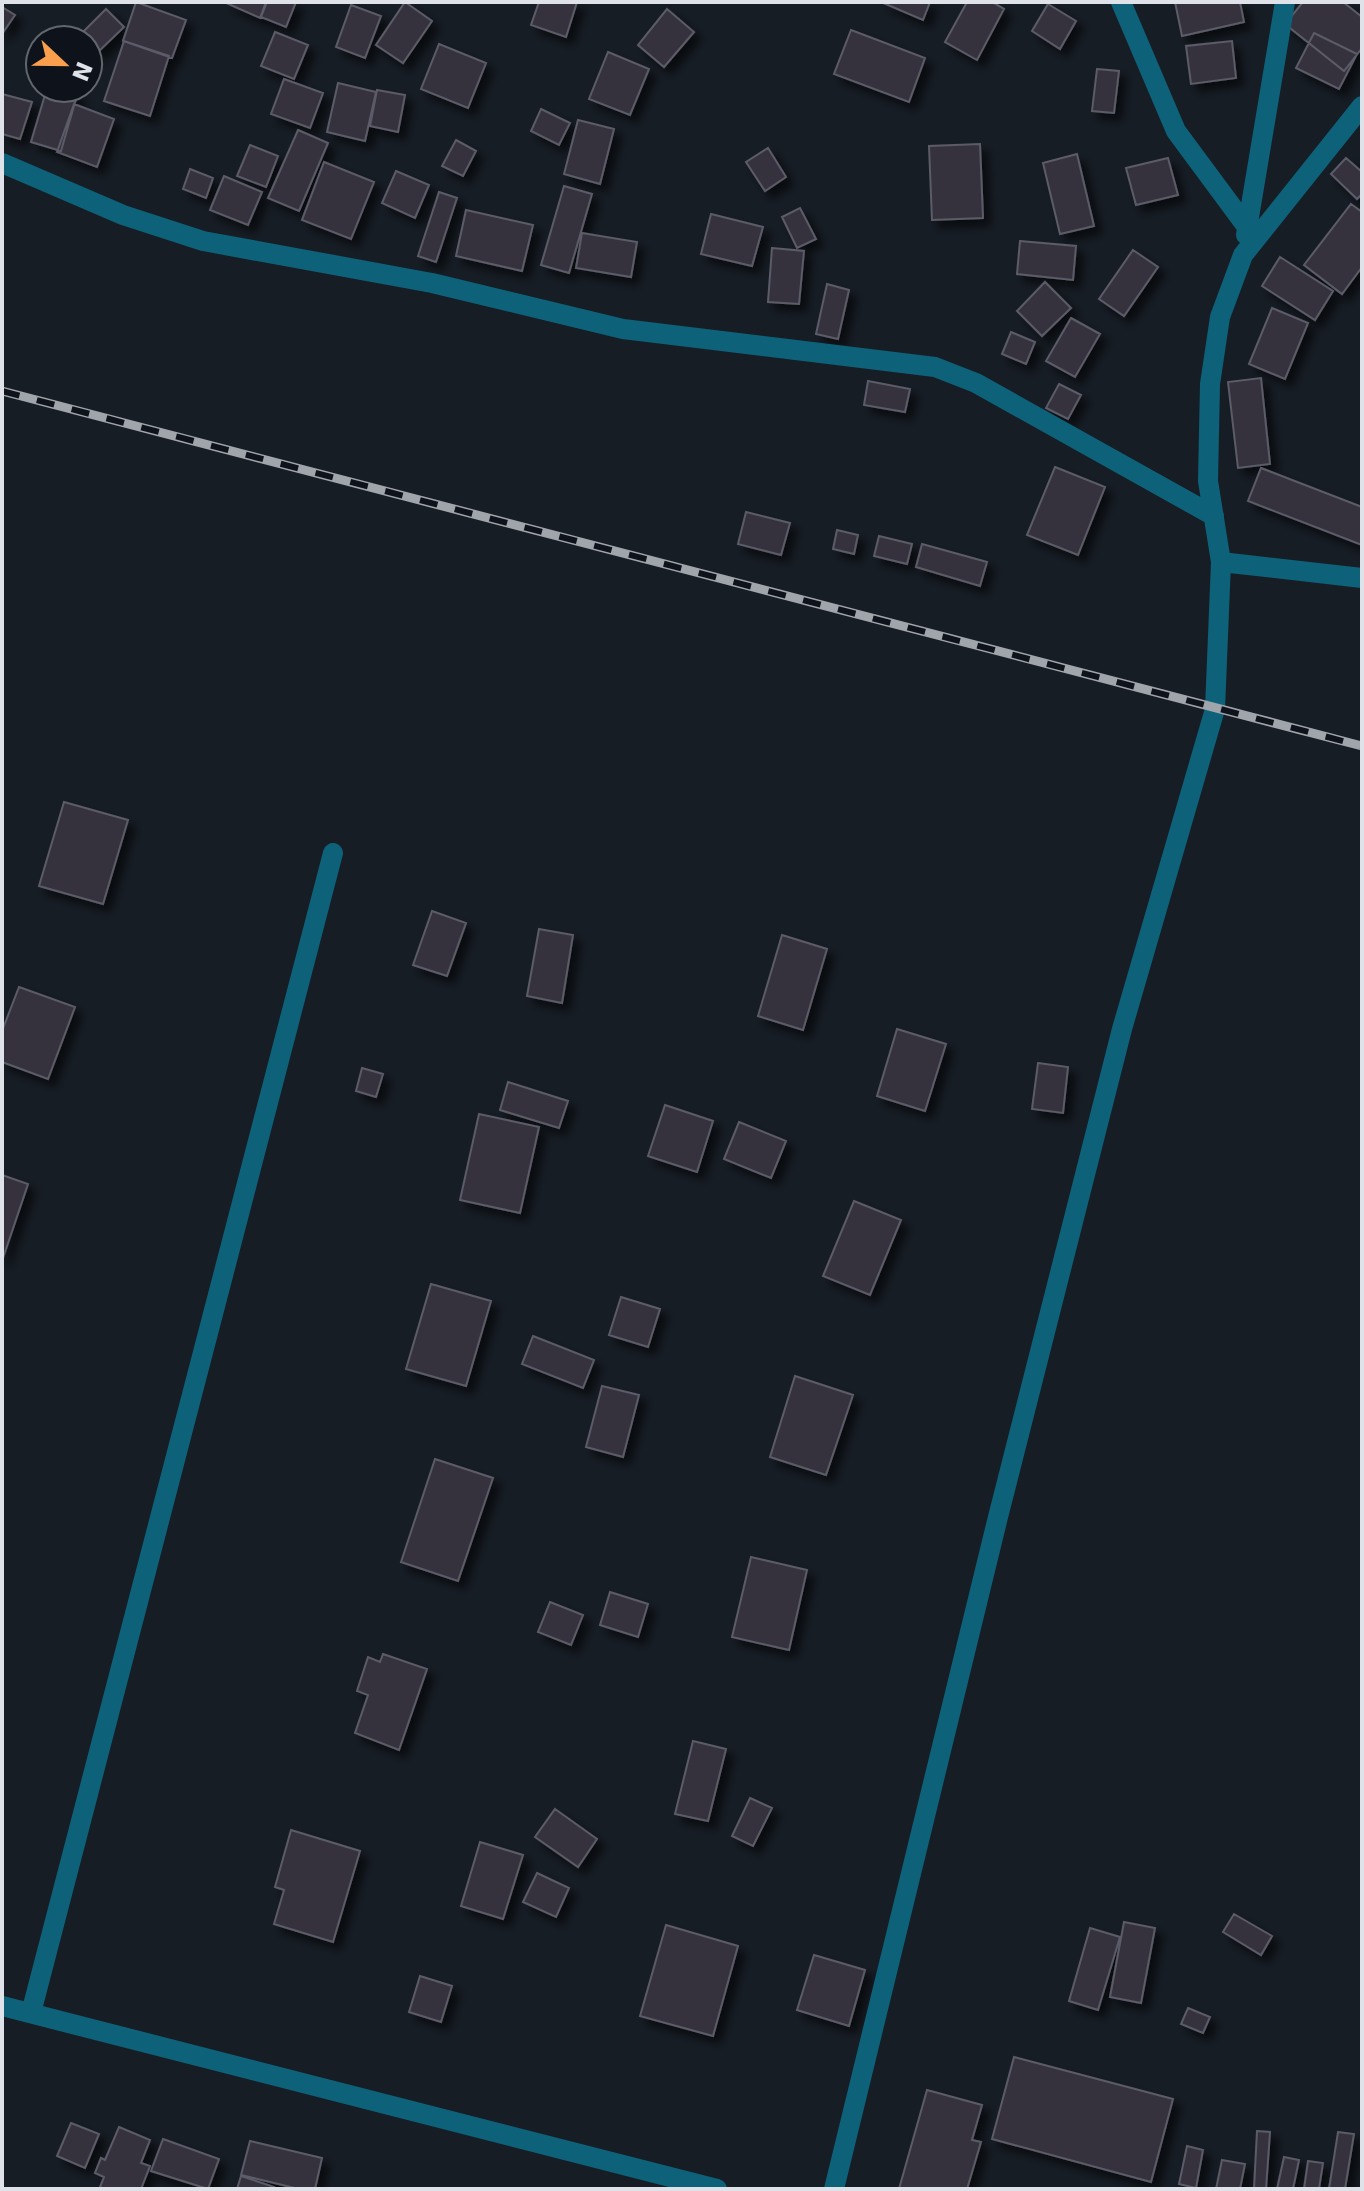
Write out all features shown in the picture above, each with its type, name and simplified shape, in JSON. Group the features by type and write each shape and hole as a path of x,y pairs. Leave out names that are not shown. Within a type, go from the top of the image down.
{"street":[{"path":"1121,2 1176,131 1247,227"},
{"path":"834,2189 1118,1044 1215,709 1221,562 1208,481 1210,384 1220,317 1243,255 1285,2"},
{"path":"1243,255 1302,176 1362,106"},
{"path":"2,163 123,215 216,244 432,283 623,329 935,367 976,383 1214,516"},
{"path":"1221,562 1362,578"},
{"path":"31,2013 333,853"},
{"path":"2,2006 717,2189"}],"building":[{"path":"136,2 186,20 172,58 123,41"},
{"path":"224,2 266,2 260,18"},
{"path":"267,2 296,2 286,27 261,17"},
{"path":"405,2 432,21 403,63 376,45"},
{"path":"539,2 577,2 566,37 531,25"},
{"path":"881,2 930,2 923,20"},
{"path":"967,2 992,2 1004,9 977,60 945,42"},
{"path":"1175,2 1240,2 1244,22 1182,36"},
{"path":"1303,2 1343,2 1362,17 1362,48 1344,71 1285,24"},
{"path":"1048,4 1076,21 1060,49 1032,31"},
{"path":"351,5 381,16 365,58 336,47"},
{"path":"2,7 15,15 2,34"},
{"path":"106,9 124,27 104,46 104,24 91,24"},
{"path":"667,9 694,32 664,67 638,45"},
{"path":"851,30 925,58 909,102 834,74"},
{"path":"275,32 308,45 294,79 261,66"},
{"path":"1314,33 1357,54 1339,89 1296,68"},
{"path":"124,41 169,56 150,116 104,101"},
{"path":"1232,41 1236,78 1191,84 1186,46"},
{"path":"439,44 486,63 468,108 421,89"},
{"path":"608,52 649,69 630,115 589,99"},
{"path":"1097,69 1119,71 1114,113 1092,111"},
{"path":"284,79 323,93 310,128 271,114"},
{"path":"338,83 376,92 365,141 327,132"},
{"path":"377,90 405,95 398,132 370,126"},
{"path":"2,94 31,104 20,139 2,134"},
{"path":"42,104 75,104 61,151 31,142"},
{"path":"74,104 114,119 97,167 57,152"},
{"path":"541,109 570,123 559,145 531,131"},
{"path":"578,120 614,129 600,184 564,174"},
{"path":"298,130 328,143 299,211 268,198"},
{"path":"456,140 476,151 463,176 442,166"},
{"path":"980,144 983,218 932,220 929,146"},
{"path":"250,145 278,156 266,187 237,176"},
{"path":"768,148 786,177 765,191 746,162"},
{"path":"1077,154 1094,226 1060,234 1043,163"},
{"path":"1168,158 1178,195 1136,205 1126,168"},
{"path":"1346,158 1362,172 1362,194 1357,199 1331,174"},
{"path":"324,162 374,182 351,239 302,220"},
{"path":"190,169 213,178 206,198 183,189"},
{"path":"396,171 429,185 415,218 382,203"},
{"path":"224,176 262,192 248,225 210,210"},
{"path":"564,186 592,194 569,273 541,265"},
{"path":"439,192 457,198 436,262 418,256"},
{"path":"1351,204 1362,212 1362,267 1342,294 1304,265"},
{"path":"800,208 816,239 797,248 782,217"},
{"path":"466,210 533,225 522,271 456,256"},
{"path":"711,214 763,227 752,266 701,254"},
{"path":"582,233 637,242 631,277 576,268"},
{"path":"1020,241 1076,246 1073,280 1017,274"},
{"path":"772,248 804,251 799,304 768,302"},
{"path":"1133,250 1158,267 1124,316 1099,299"},
{"path":"1280,257 1333,291 1315,320 1262,286"},
{"path":"1045,282 1071,308 1042,336 1017,311"},
{"path":"827,284 849,290 838,339 816,334"},
{"path":"1272,308 1308,323 1285,379 1249,364"},
{"path":"1071,318 1100,334 1075,377 1046,361"},
{"path":"1011,332 1035,342 1026,364 1002,354"},
{"path":"1261,378 1270,464 1238,468 1228,382"},
{"path":"868,381 910,389 905,412 864,405"},
{"path":"1059,384 1081,395 1068,419 1046,408"},
{"path":"1055,467 1105,487 1078,555 1027,535"},
{"path":"1261,468 1362,507 1362,545 1248,501"},
{"path":"746,512 790,523 781,555 738,544"},
{"path":"837,530 858,535 854,554 833,549"},
{"path":"879,536 912,544 907,564 874,556"},
{"path":"922,544 987,562 980,586 916,567"},
{"path":"64,802 128,820 103,904 39,886"},
{"path":"432,911 466,923 447,976 413,965"},
{"path":"539,929 573,935 562,1003 527,996"},
{"path":"782,935 827,949 803,1030 758,1016"},
{"path":"19,987 75,1007 48,1079 2,1062 2,1031"},
{"path":"897,1029 946,1044 925,1111 877,1096"},
{"path":"1038,1063 1068,1067 1063,1113 1032,1109"},
{"path":"362,1068 383,1074 376,1097 356,1091"},
{"path":"508,1082 568,1101 559,1128 500,1110"},
{"path":"665,1105 713,1121 697,1172 648,1156"},
{"path":"479,1114 539,1127 520,1213 460,1200"},
{"path":"739,1122 786,1141 771,1178 724,1159"},
{"path":"2,1175 28,1184 2,1261"},
{"path":"854,1201 901,1220 870,1295 823,1276"},
{"path":"431,1284 491,1301 466,1386 406,1369"},
{"path":"621,1297 660,1309 648,1347 609,1335"},
{"path":"533,1336 594,1360 583,1388 522,1364"},
{"path":"795,1376 853,1395 826,1475 770,1457"},
{"path":"602,1386 639,1395 623,1457 586,1447"},
{"path":"435,1459 493,1478 458,1581 401,1562"},
{"path":"751,1557 807,1570 789,1650 732,1637"},
{"path":"610,1592 648,1604 638,1637 600,1625"},
{"path":"550,1602 583,1615 571,1645 538,1632"},
{"path":"383,1654 427,1669 399,1750 355,1733 368,1695 357,1691 368,1657 380,1662"},
{"path":"693,1741 726,1749 708,1821 675,1814"},
{"path":"750,1798 772,1808 753,1846 732,1836"},
{"path":"555,1809 597,1839 578,1867 535,1837"},
{"path":"291,1830 360,1851 333,1942 274,1924 284,1890 275,1887"},
{"path":"480,1842 523,1855 503,1919 461,1906"},
{"path":"537,1873 569,1888 556,1917 523,1902"},
{"path":"1234,1914 1272,1936 1261,1955 1223,1932"},
{"path":"1124,1922 1155,1928 1141,2003 1110,1997"},
{"path":"666,1925 738,1946 713,2036 640,2016"},
{"path":"1090,1928 1120,1937 1098,2010 1069,2001"},
{"path":"814,1955 865,1970 849,2026 797,2010"},
{"path":"420,1976 452,1986 441,2022 409,2012"},
{"path":"1188,2008 1210,2017 1203,2033 1181,2024"},
{"path":"1014,2057 1173,2099 1151,2182 992,2139"},
{"path":"927,2090 982,2105 972,2140 981,2142 967,2189 899,2189"},
{"path":"71,2123 99,2134 85,2168 57,2156"},
{"path":"119,2127 150,2140 141,2163 150,2166 141,2189 105,2189 100,2187 104,2177 95,2173 101,2158 105,2160"},
{"path":"1257,2131 1270,2132 1266,2189 1254,2189"},
{"path":"1338,2132 1354,2134 1345,2189 1329,2189"},
{"path":"163,2139 219,2159 208,2189 151,2171"},
{"path":"250,2141 322,2158 315,2189 299,2189 241,2175"},
{"path":"1187,2146 1203,2150 1196,2188 1179,2184"},
{"path":"1284,2157 1299,2160 1293,2189 1277,2189"},
{"path":"1222,2160 1245,2164 1240,2189 1216,2189"},
{"path":"1308,2161 1323,2163 1319,2189 1304,2189"},
{"path":"241,2176 274,2187 237,2189"}],"railway":[{"path":"2,391 1362,746"}]}
